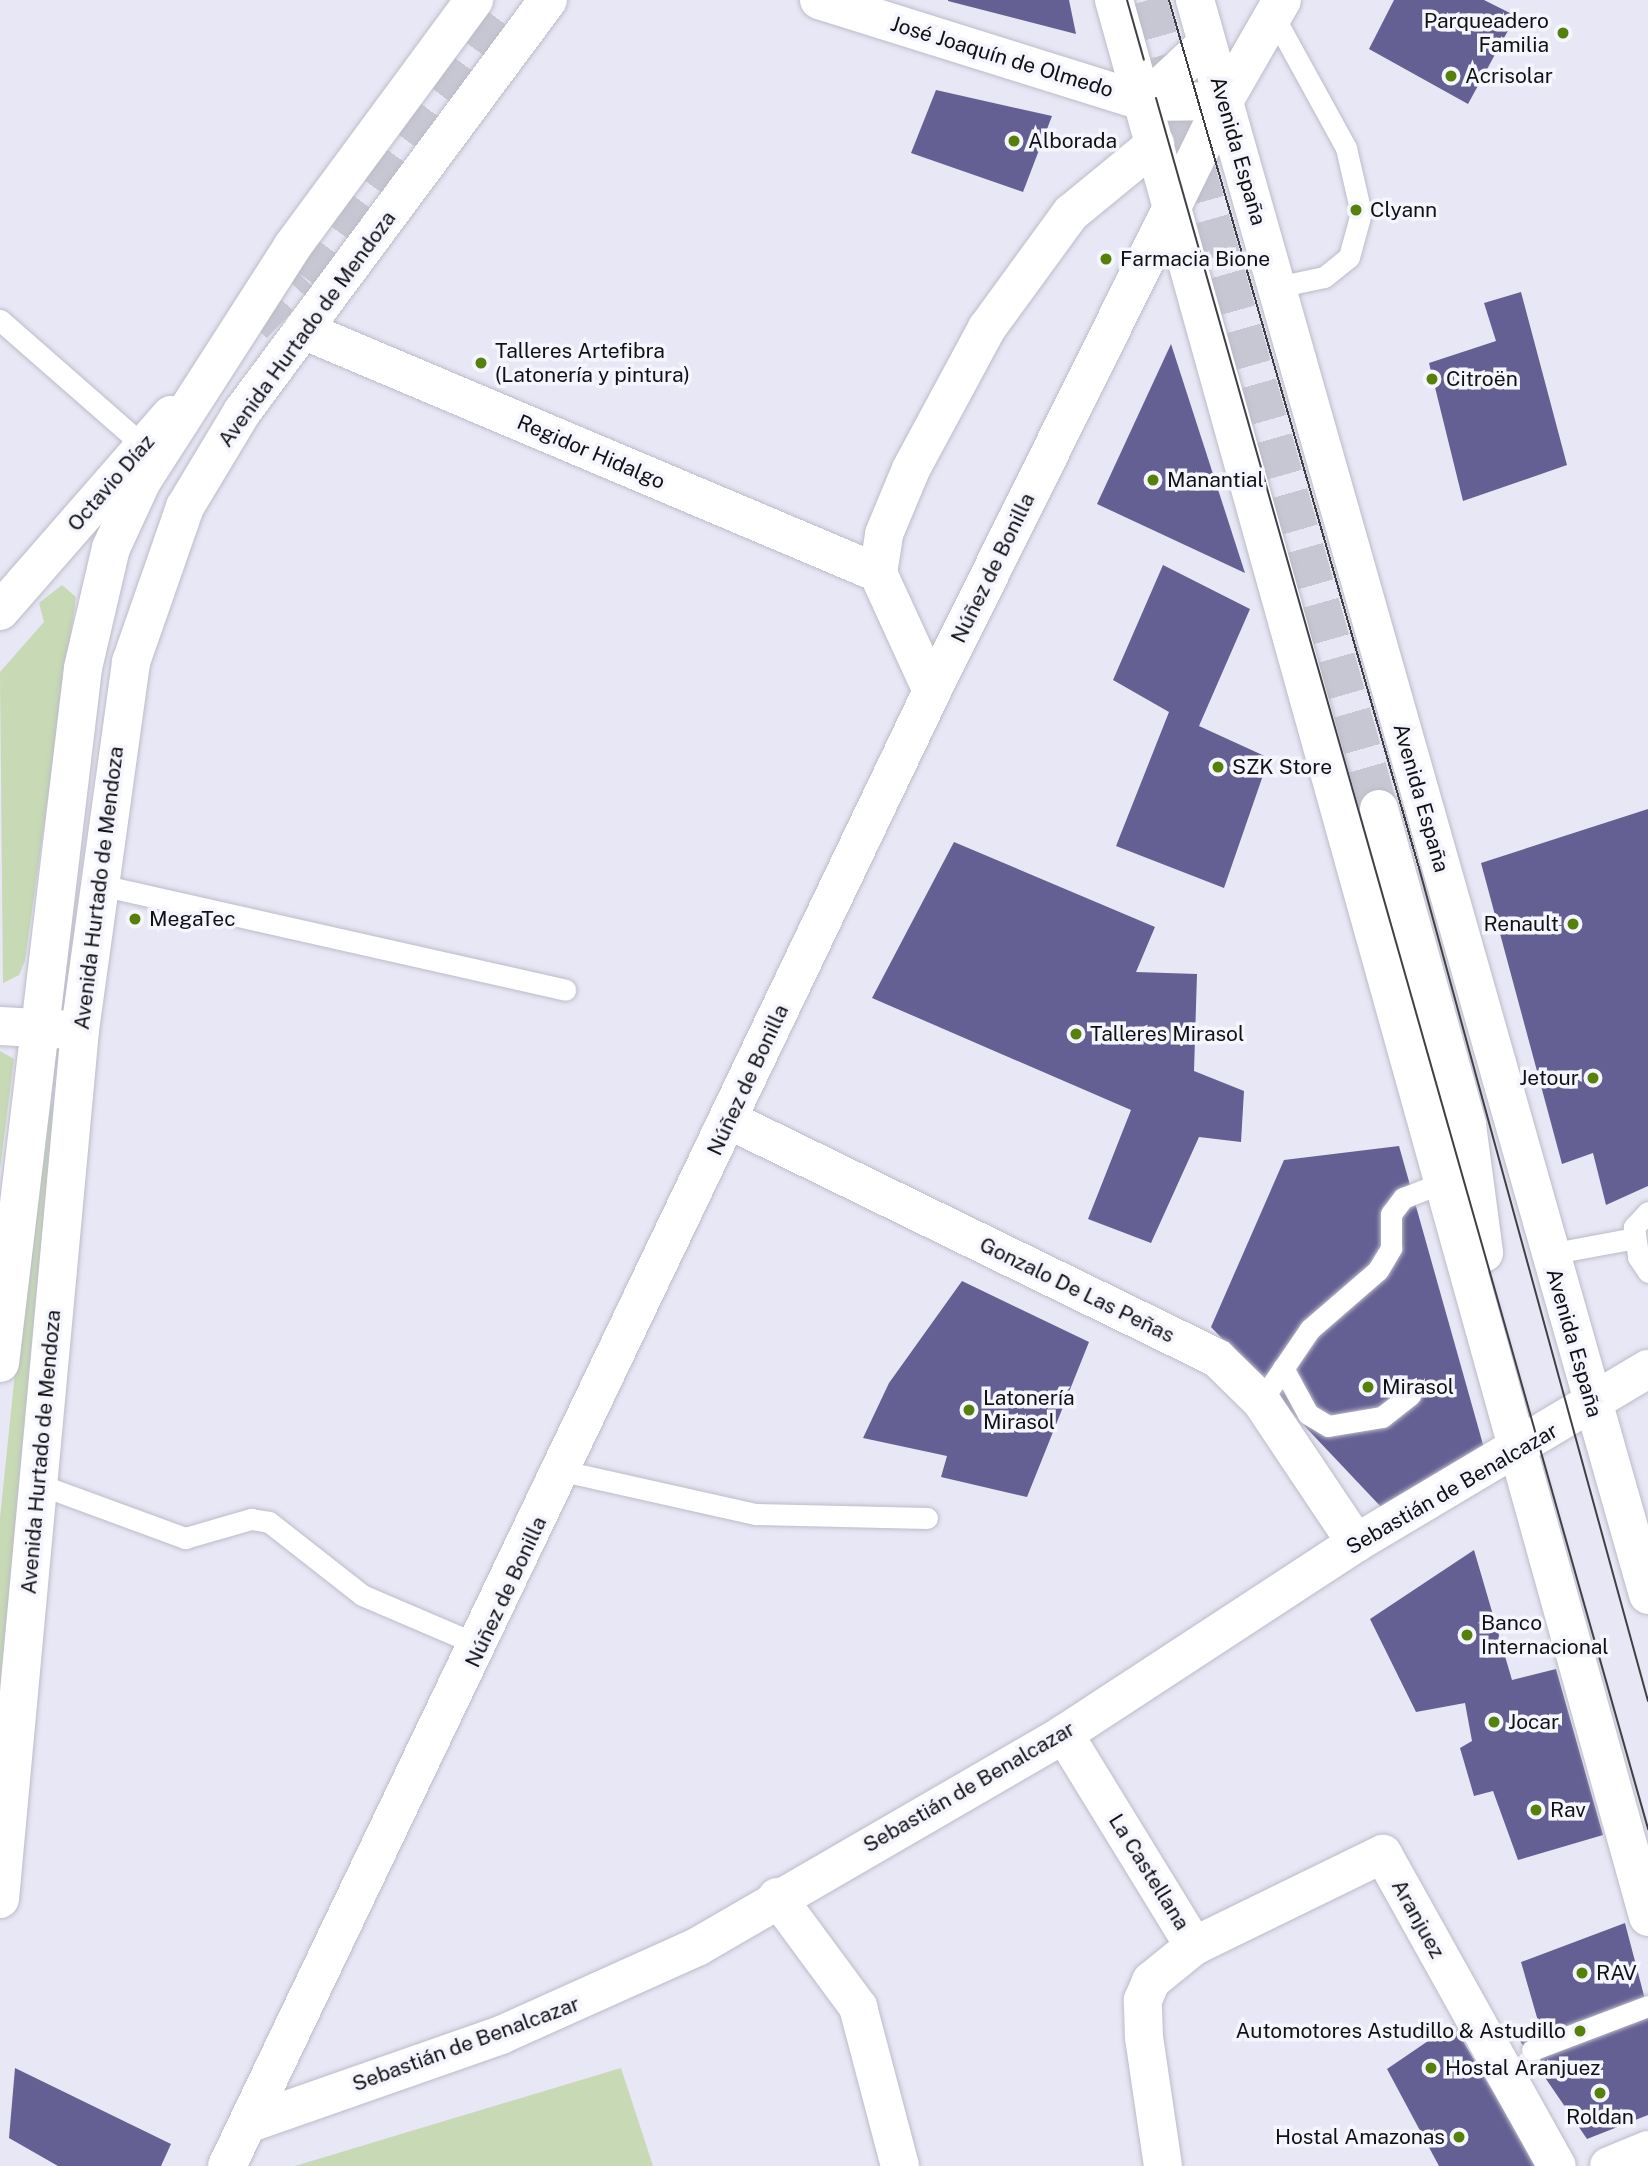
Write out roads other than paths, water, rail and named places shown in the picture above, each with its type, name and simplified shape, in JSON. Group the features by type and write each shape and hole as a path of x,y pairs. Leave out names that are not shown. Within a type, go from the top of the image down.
{"street":[{"name":"Avenida Hurtado de Mendoza","path":"0,1363 18,1026 91,619 111,548 142,481 292,247 474,0"},
{"name":"Avenida Hurtado de Mendoza","path":"0,1899 80,1030 96,884 131,662 153,585 185,507 242,412 548,0"},
{"name":"José Joaquín de Olmedo","path":"820,0 1144,102 1224,101"},
{"name":"Avenida España","path":"1114,0 1648,1917"},
{"name":"Avenida España","path":"1195,0 1648,1595"},
{"name":"Núñez de Bonilla","path":"228,2166 481,1646 932,691 1224,101 1278,7"},
{"path":"1144,102 1207,43"},
{"path":"932,691 878,573 884,534 911,469 987,328 1071,213 1155,144"},
{"name":"Regidor Hidalgo","path":"303,330 878,573"},
{"name":"Octavio Díaz","path":"0,611 223,355"},
{"name":"Avenida España","path":"1379,809 1467,1125 1503,1394"},
{"path":"0,998 18,1026 80,1030"},
{"name":"Gonzalo De Las Peñas","path":"729,1120 1217,1358 1261,1401 1356,1543"},
{"name":"Sebastián de Benalcazar","path":"250,2123 567,2009 697,1947 778,1897 1064,1734 1356,1543 1519,1452 1648,1369"},
{"name":"La Castellana","path":"1064,1734 1194,1946 1151,1981 1143,2000 1163,2166"},
{"name":"Aranjuez","path":"1194,1946 1382,1854 1557,2166"},
{"path":"778,1897 858,2007 900,2166"},
{"path":"1609,2166 1648,2150"}],"lane":[{"path":"1277,286 1324,277 1349,257 1361,213 1346,148 1278,7"},
{"path":"0,320 144,446"},
{"path":"96,884 565,990"},
{"path":"1261,1401 1283,1368 1341,1296 1378,1270 1391,1248 1391,1214 1403,1198 1444,1182"},
{"path":"1648,1212 1633,1227 1648,1272"},
{"path":"1549,1254 1635,1238"},
{"path":"1283,1368 1308,1414 1328,1426 1382,1417 1410,1395"},
{"path":"563,1471 756,1514 927,1518"},
{"path":"38,1484 185,1538 251,1519 269,1522 362,1595 481,1646"},
{"path":"1532,2050 1648,2006"}],"tunnel":[{"path":"253,325 301,275 503,0"},
{"path":"1148,0 1379,809"}],"tram line":[{"path":"1127,0 1144,60"},
{"path":"1169,0 1419,868 1648,1701"},
{"path":"1156,98 1648,1829"}],"place":[{"name":"Parqueadero Familia","path":"1563,33"},
{"name":"Acrisolar","path":"1451,76"},
{"name":"Alborada","path":"1014,141"},
{"name":"Clyann","path":"1356,210"},
{"name":"Farmacia Bione","path":"1106,259"},
{"name":"Talleres Artefibra (Latonería y pintura)","path":"481,363"},
{"name":"Citroën","path":"1432,379"},
{"name":"Manantial","path":"1153,480"},
{"name":"SZK Store","path":"1218,767"},
{"name":"MegaTec","path":"135,919"},
{"name":"Renault","path":"1573,924"},
{"name":"Talleres Mirasol","path":"1076,1034"},
{"name":"Jetour","path":"1593,1078"},
{"name":"Mirasol","path":"1368,1387"},
{"name":"Latonería Mirasol","path":"969,1410"},
{"name":"Banco Internacional","path":"1467,1635"},
{"name":"Jocar","path":"1494,1722"},
{"name":"Rav","path":"1536,1810"},
{"name":"RAV","path":"1582,1973"},
{"name":"Automotores Astudillo & Astudillo","path":"1580,2031"},
{"name":"Hostal Aranjuez","path":"1431,2068"},
{"name":"Roldan","path":"1600,2093"},
{"name":"Hostal Amazonas","path":"1459,2137"}]}
